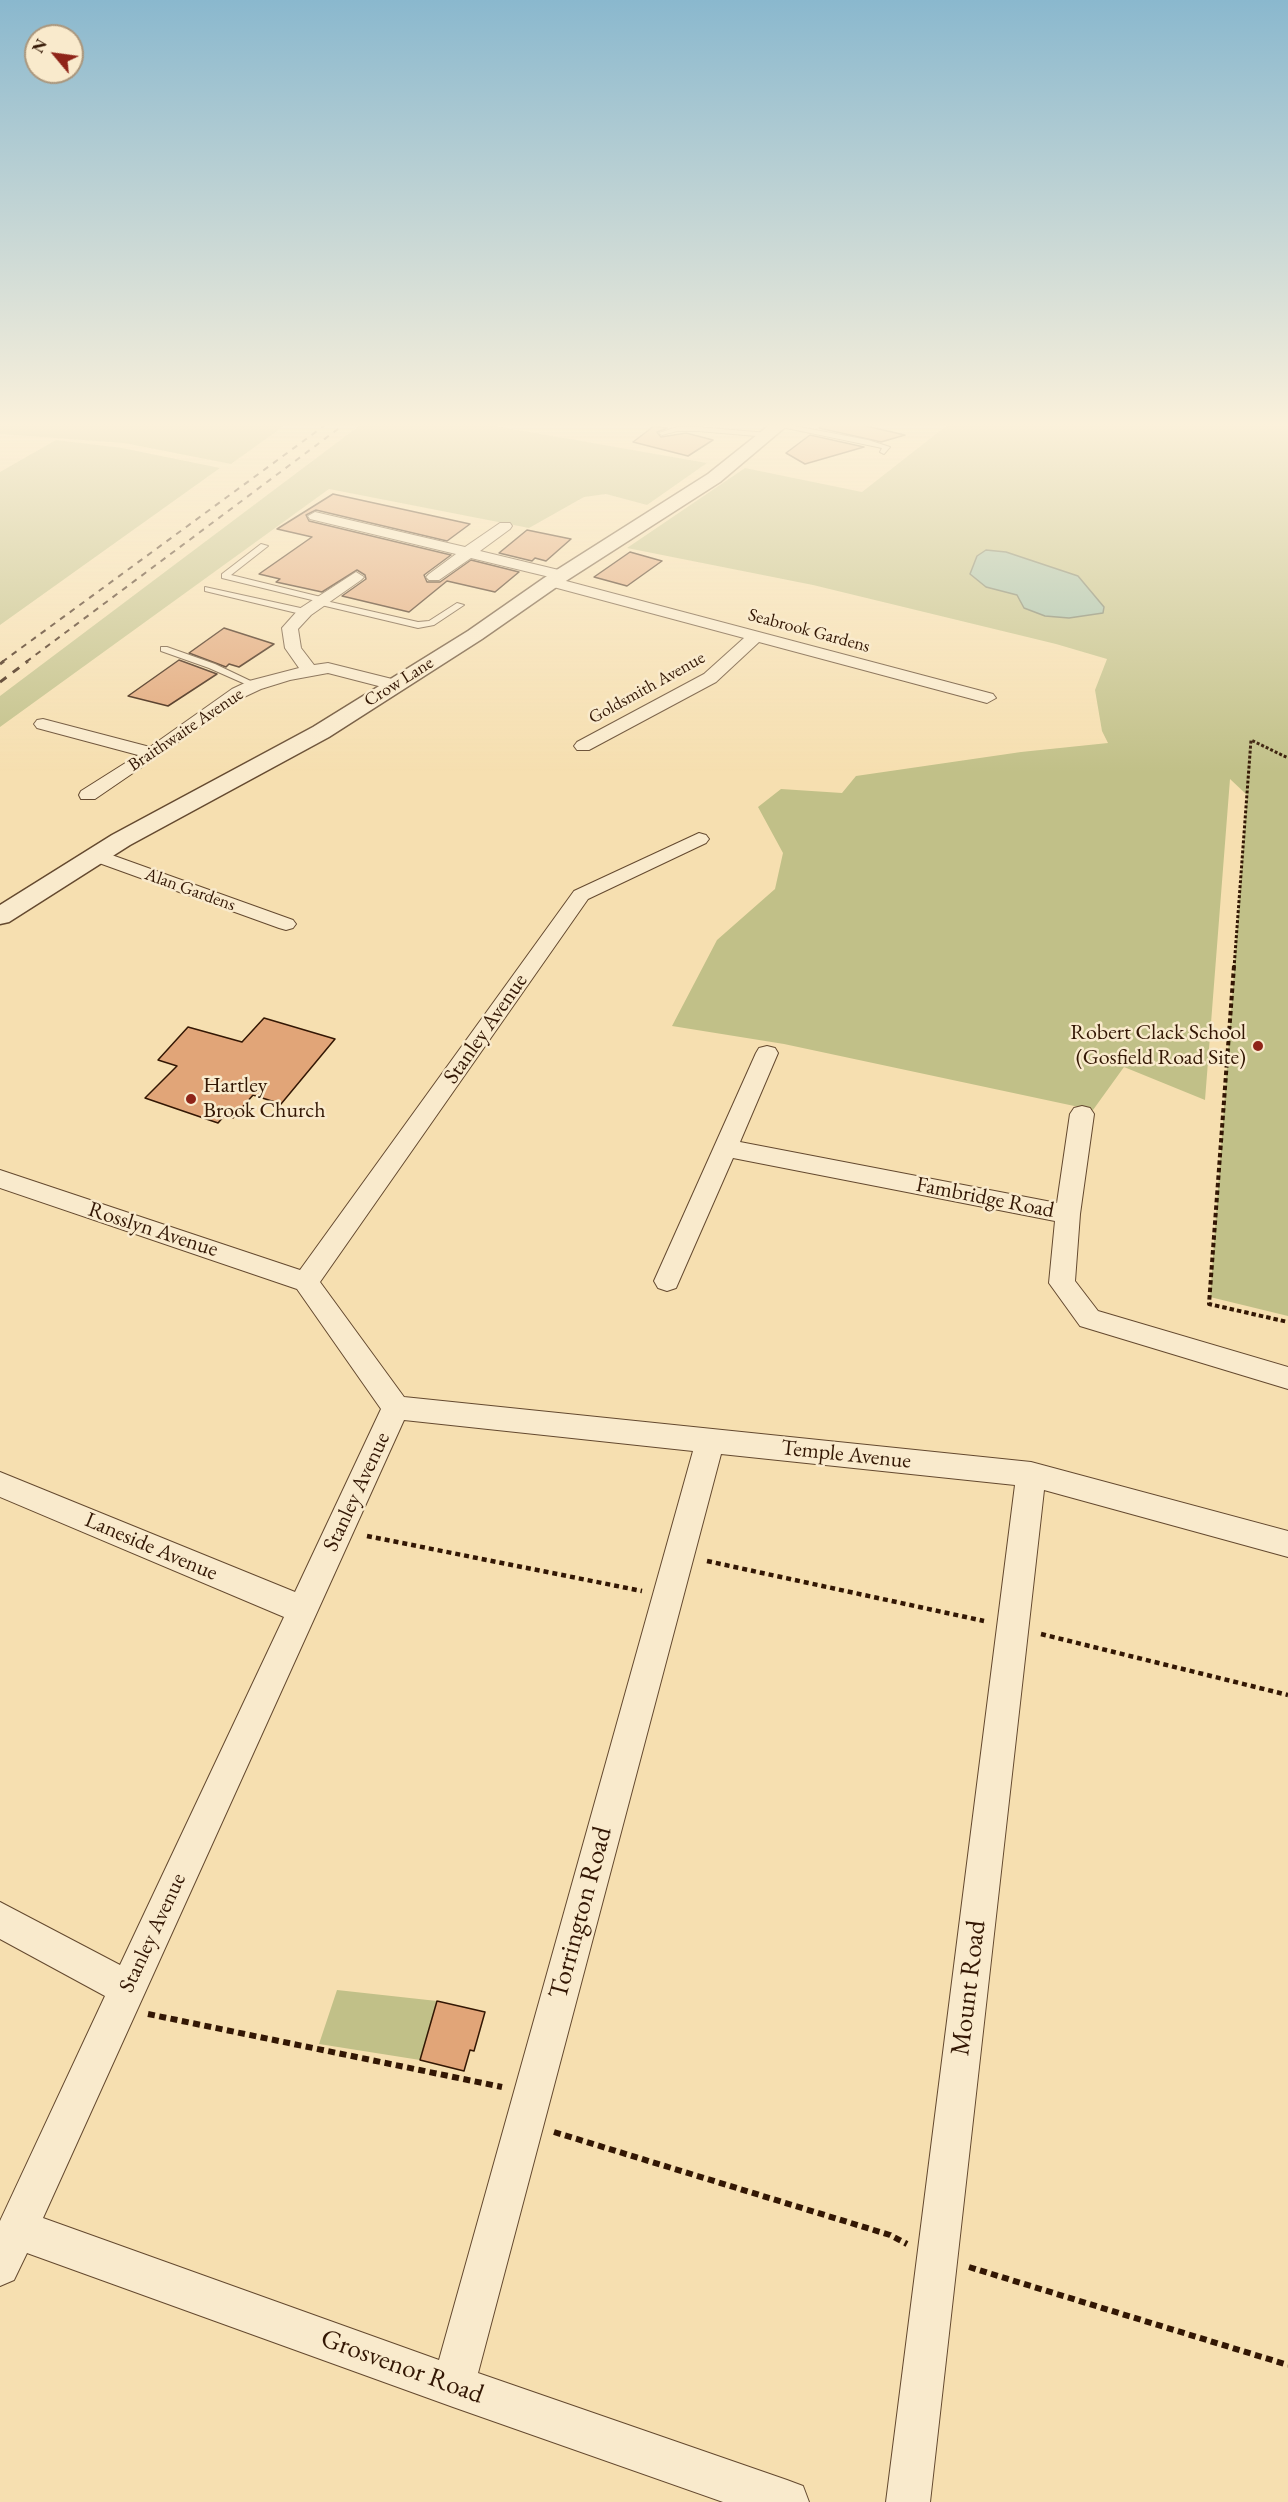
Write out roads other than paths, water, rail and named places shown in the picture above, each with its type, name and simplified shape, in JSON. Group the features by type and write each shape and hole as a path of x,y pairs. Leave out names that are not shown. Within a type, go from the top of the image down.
{"street":[{"name":"Seabrook Gardens","path":"413,540 556,578 755,637 987,698"},
{"path":"434,577 486,540"},
{"name":"Crow Lane","path":"0,916 95,855 321,732 475,635 556,578 616,540"},
{"path":"309,671 293,648 290,628 305,612 356,577"},
{"name":"Goldsmith Avenue","path":"583,746 710,678 755,637"},
{"name":"Braithwaite Avenue","path":"88,795 238,693 255,686 328,668 394,686"},
{"path":"43,724 152,753"},
{"name":"Stanley Avenue","path":"0,2266 396,1408 306,1282 581,895 699,838"},
{"name":"Alan Gardens","path":"95,855 286,924"},
{"path":"667,1281 767,1053"},
{"path":"1068,1214 1082,1114"},
{"name":"Fambridge Road","path":"727,1148 1068,1214 1062,1283 1089,1319 1288,1378"},
{"name":"Rosslyn Avenue","path":"0,1179 306,1282"},
{"name":"Temple Avenue","path":"396,1408 1031,1474 1288,1544"},
{"name":"Torrington Road","path":"453,2386 710,1441"},
{"name":"Mount Road","path":"908,2502 1031,1474"},
{"name":"Laneside Avenue","path":"0,1484 303,1610"},
{"path":"0,1920 123,1997"},
{"name":"Grosvenor Road","path":"18,2229 453,2386 787,2502"}],"lane":[{"path":"264,546 225,576 418,625 431,623 460,604"},
{"path":"208,589 305,612"},
{"path":"164,649 231,674 255,686"}],"railway":[{"path":"2,662 169,540"},
{"path":"26,662 190,540"},
{"path":"0,664 4,661"},
{"path":"0,682 28,661"}],"place":[{"name":"Robert Clack School (Gosfield Road Site)","path":"1258,1046"},
{"name":"Hartley Brook Church","path":"191,1099"}]}
